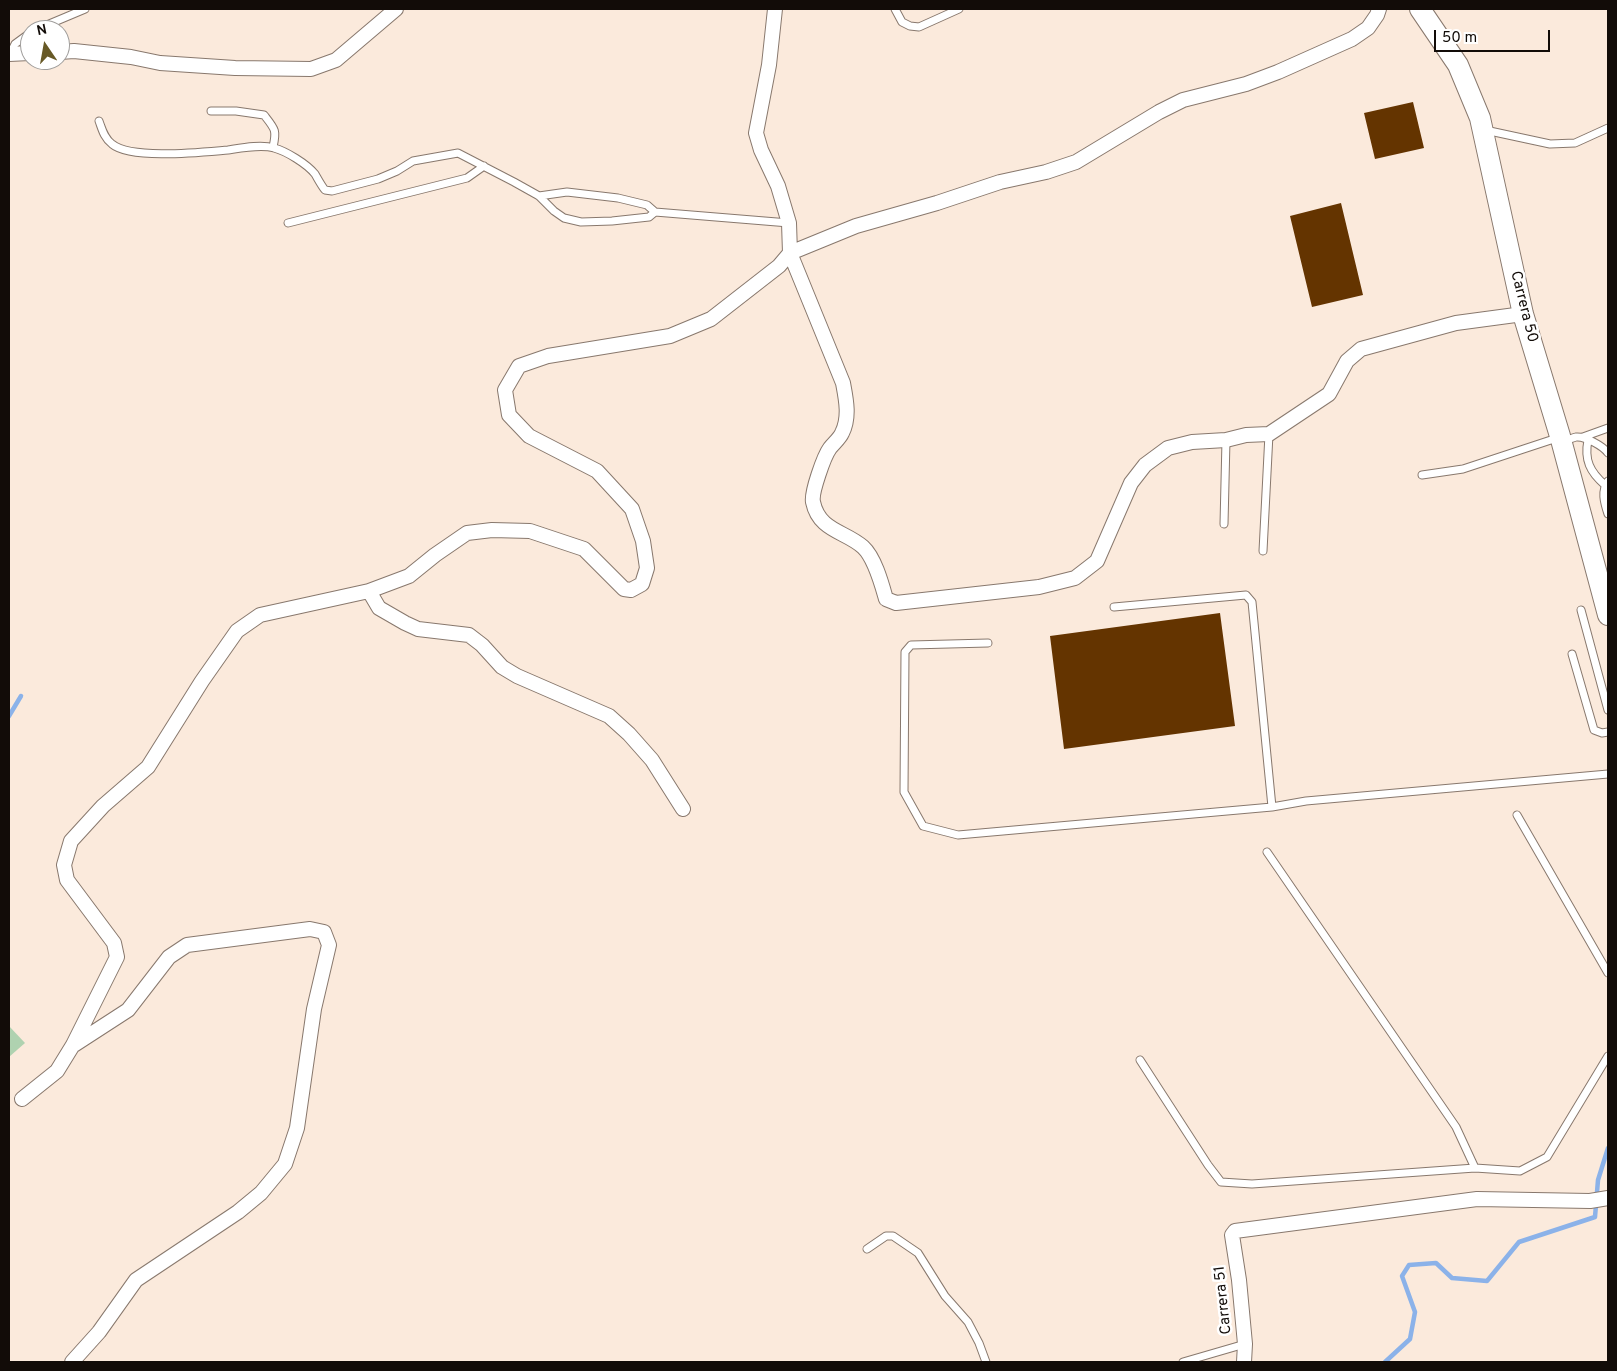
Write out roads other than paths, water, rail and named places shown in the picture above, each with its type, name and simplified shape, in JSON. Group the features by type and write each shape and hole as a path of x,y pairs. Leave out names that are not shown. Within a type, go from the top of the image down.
{"main road":[{"name":"Carrera 50","path":"1420,9 1458,65 1480,118 1523,314 1561,439 1608,615"}],"street":[{"path":"70,51 121,56 160,63 235,68 311,69 336,60 396,9"},
{"path":"775,9 769,65 756,133 764,157 778,186 789,223 790,253 843,383 846,400 847,418 842,433 829,449 820,470 812,500 817,512 828,526 864,548 877,570 886,600 896,603 1039,587 1075,578 1097,560 1131,483 1145,465 1168,448 1192,442 1226,440 1246,435 1268,434 1329,394 1347,361 1361,348 1456,323 1523,314"},
{"path":"22,1099 57,1071 73,1046 117,957 114,943 66,880 64,865 71,841 103,806 148,767 202,681 238,631 260,615 369,591 409,576 467,533 492,530 530,531 584,549 624,589 631,590 642,584 647,568 643,540 632,509 597,471 529,436 509,415 505,390 519,366 548,356 670,336 711,319 779,266 790,253 856,226 937,203 1000,182 1046,172 1076,162 1159,112 1183,100 1246,84 1352,39 1368,28 1379,9"},
{"path":"369,591 379,608 405,624 418,629 469,635 482,645 502,667 517,676 609,716 629,734 652,760 683,810"},
{"path":"72,1362 99,1332 136,1280 238,1212 261,1193 284,1164 297,1128 314,1009 329,945 324,932 310,929 187,945 169,957 128,1010 73,1046"},
{"name":"Carrera 51","path":"1244,1362 1245,1344 1239,1280 1232,1235 1235,1231 1477,1199 1599,1199"}],"lane":[{"path":"59,20 85,9"},
{"path":"895,9 902,22 910,26 919,27 959,9"},
{"path":"9,54 15,44 20,40"},
{"path":"211,111 236,111 264,115 272,124 276,133 273,147"},
{"path":"99,121 104,135 112,144 128,151 175,153 273,147 295,157 314,173 325,190 332,191 378,179 397,171 413,161 458,153 539,196 564,218 581,222 612,221 649,217 655,212"},
{"path":"1482,129 1550,144 1575,142 1608,128"},
{"path":"288,223 467,178 484,166"},
{"path":"539,196 567,192 618,198 646,205 655,212 789,223"},
{"path":"1586,439 1608,428"},
{"path":"1263,551 1268,434"},
{"path":"1422,475 1463,468 1561,439 1576,437 1586,439 1604,448 1608,453"},
{"path":"1586,439 1587,456 1590,466 1596,477 1607,483 1604,493 1608,514"},
{"path":"1224,524 1226,440"},
{"path":"1114,607 1246,595 1252,602 1272,807"},
{"path":"1580,610 1608,710"},
{"path":"988,643 911,645 905,652 904,792 924,826 958,835 1608,774"},
{"path":"1572,654 1594,730 1602,733 1608,732"},
{"path":"1517,815 1608,973"},
{"path":"1267,852 1456,1127 1474,1168"},
{"path":"1140,1060 1221,1182 1252,1184 1474,1168 1520,1171 1548,1157 1608,1056"},
{"path":"867,1249 886,1236 893,1236 918,1253 945,1296 968,1322 986,1362"},
{"path":"1183,1362 1245,1344"}],"waterway":[{"path":"9,716 21,696"},
{"path":"1385,1362 1410,1339 1415,1312 1402,1276 1409,1265 1436,1263 1452,1278 1487,1281 1519,1242 1595,1217 1598,1180 1608,1148"}]}
